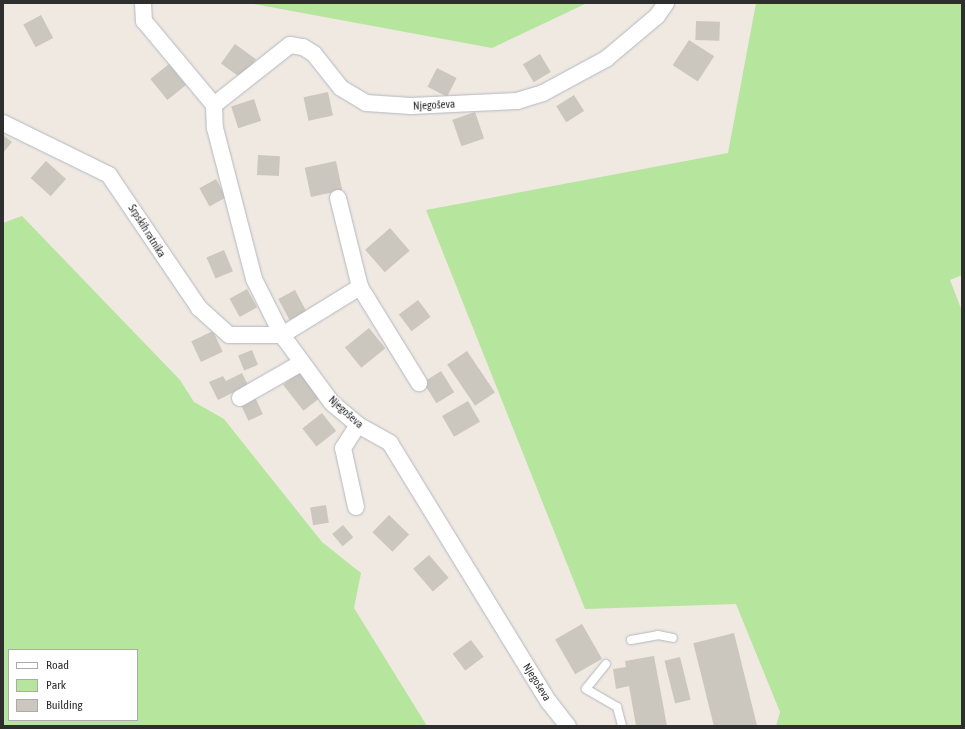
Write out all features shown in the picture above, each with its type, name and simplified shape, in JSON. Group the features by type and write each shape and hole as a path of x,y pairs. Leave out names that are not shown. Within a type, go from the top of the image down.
{"street":[{"path":"143,3 144,21 214,105"},
{"name":"Njegoševa","path":"568,726 549,702 390,443 358,425 332,402 282,335 252,272 215,128 214,105 290,45 303,46 314,54 341,88 366,103 411,106 517,102 543,93 606,59 657,16 666,3"},
{"name":"Srpskih ratnika","path":"3,123 109,176 159,252 218,327 229,335 282,335"},
{"path":"338,198 360,287 419,383"},
{"path":"282,335 360,287"},
{"path":"240,398 301,362"},
{"path":"356,507 343,448 358,425"}],"lane":[{"path":"631,640 658,635 673,638"},
{"path":"606,664 586,689 618,706 622,726"}],"green space":[{"path":"248,3 587,3 492,48"},
{"path":"756,3 962,3 962,275 950,280 962,311 962,726 776,726 780,712 736,604 585,609 426,210 728,153"},
{"path":"22,216 180,380 194,402 224,419 322,542 361,573 354,608 427,726 3,726 3,223"}],"building":[{"path":"41,15 53,38 36,47 23,24"},
{"path":"696,21 720,22 719,41 695,40"},
{"path":"689,40 714,56 698,81 673,65"},
{"path":"235,44 256,59 242,79 221,63"},
{"path":"540,54 551,72 534,82 523,64"},
{"path":"169,64 186,85 167,100 150,79"},
{"path":"437,68 457,78 447,97 427,87"},
{"path":"328,92 333,115 309,121 304,97"},
{"path":"574,95 584,111 566,122 556,106"},
{"path":"254,99 261,121 238,128 231,106"},
{"path":"475,112 484,138 461,146 452,120"},
{"path":"3,135 12,142 3,153"},
{"path":"258,155 280,156 279,176 257,175"},
{"path":"46,161 66,179 51,196 31,178"},
{"path":"336,161 342,190 311,197 305,168"},
{"path":"216,179 226,197 210,207 199,188"},
{"path":"390,228 410,251 385,272 365,250"},
{"path":"224,250 233,271 215,279 207,257"},
{"path":"247,289 257,307 240,317 230,299"},
{"path":"295,290 306,311 289,320 278,299"},
{"path":"418,300 431,317 411,331 399,314"},
{"path":"369,328 385,348 361,368 345,348"},
{"path":"213,331 223,352 201,362 191,341"},
{"path":"252,350 258,365 244,370 238,356"},
{"path":"467,351 495,392 475,406 447,364"},
{"path":"302,370 322,396 303,411 283,385"},
{"path":"441,371 454,392 436,403 423,382"},
{"path":"242,373 248,385 218,400 209,382 223,376 226,381"},
{"path":"254,395 263,414 248,421 239,402"},
{"path":"468,401 480,422 454,437 442,416"},
{"path":"322,413 336,431 316,447 302,428"},
{"path":"326,505 329,523 313,525 310,508"},
{"path":"389,515 409,534 392,552 372,532"},
{"path":"343,525 353,537 343,546 332,534"},
{"path":"429,555 449,578 433,591 413,569"},
{"path":"582,624 602,659 575,674 555,640"},
{"path":"734,633 757,726 714,726 693,643"},
{"path":"471,640 484,657 465,671 453,654"},
{"path":"654,656 667,726 636,726 629,686 616,689 613,669 626,667 625,661"},
{"path":"680,657 691,700 675,704 664,661"}]}
